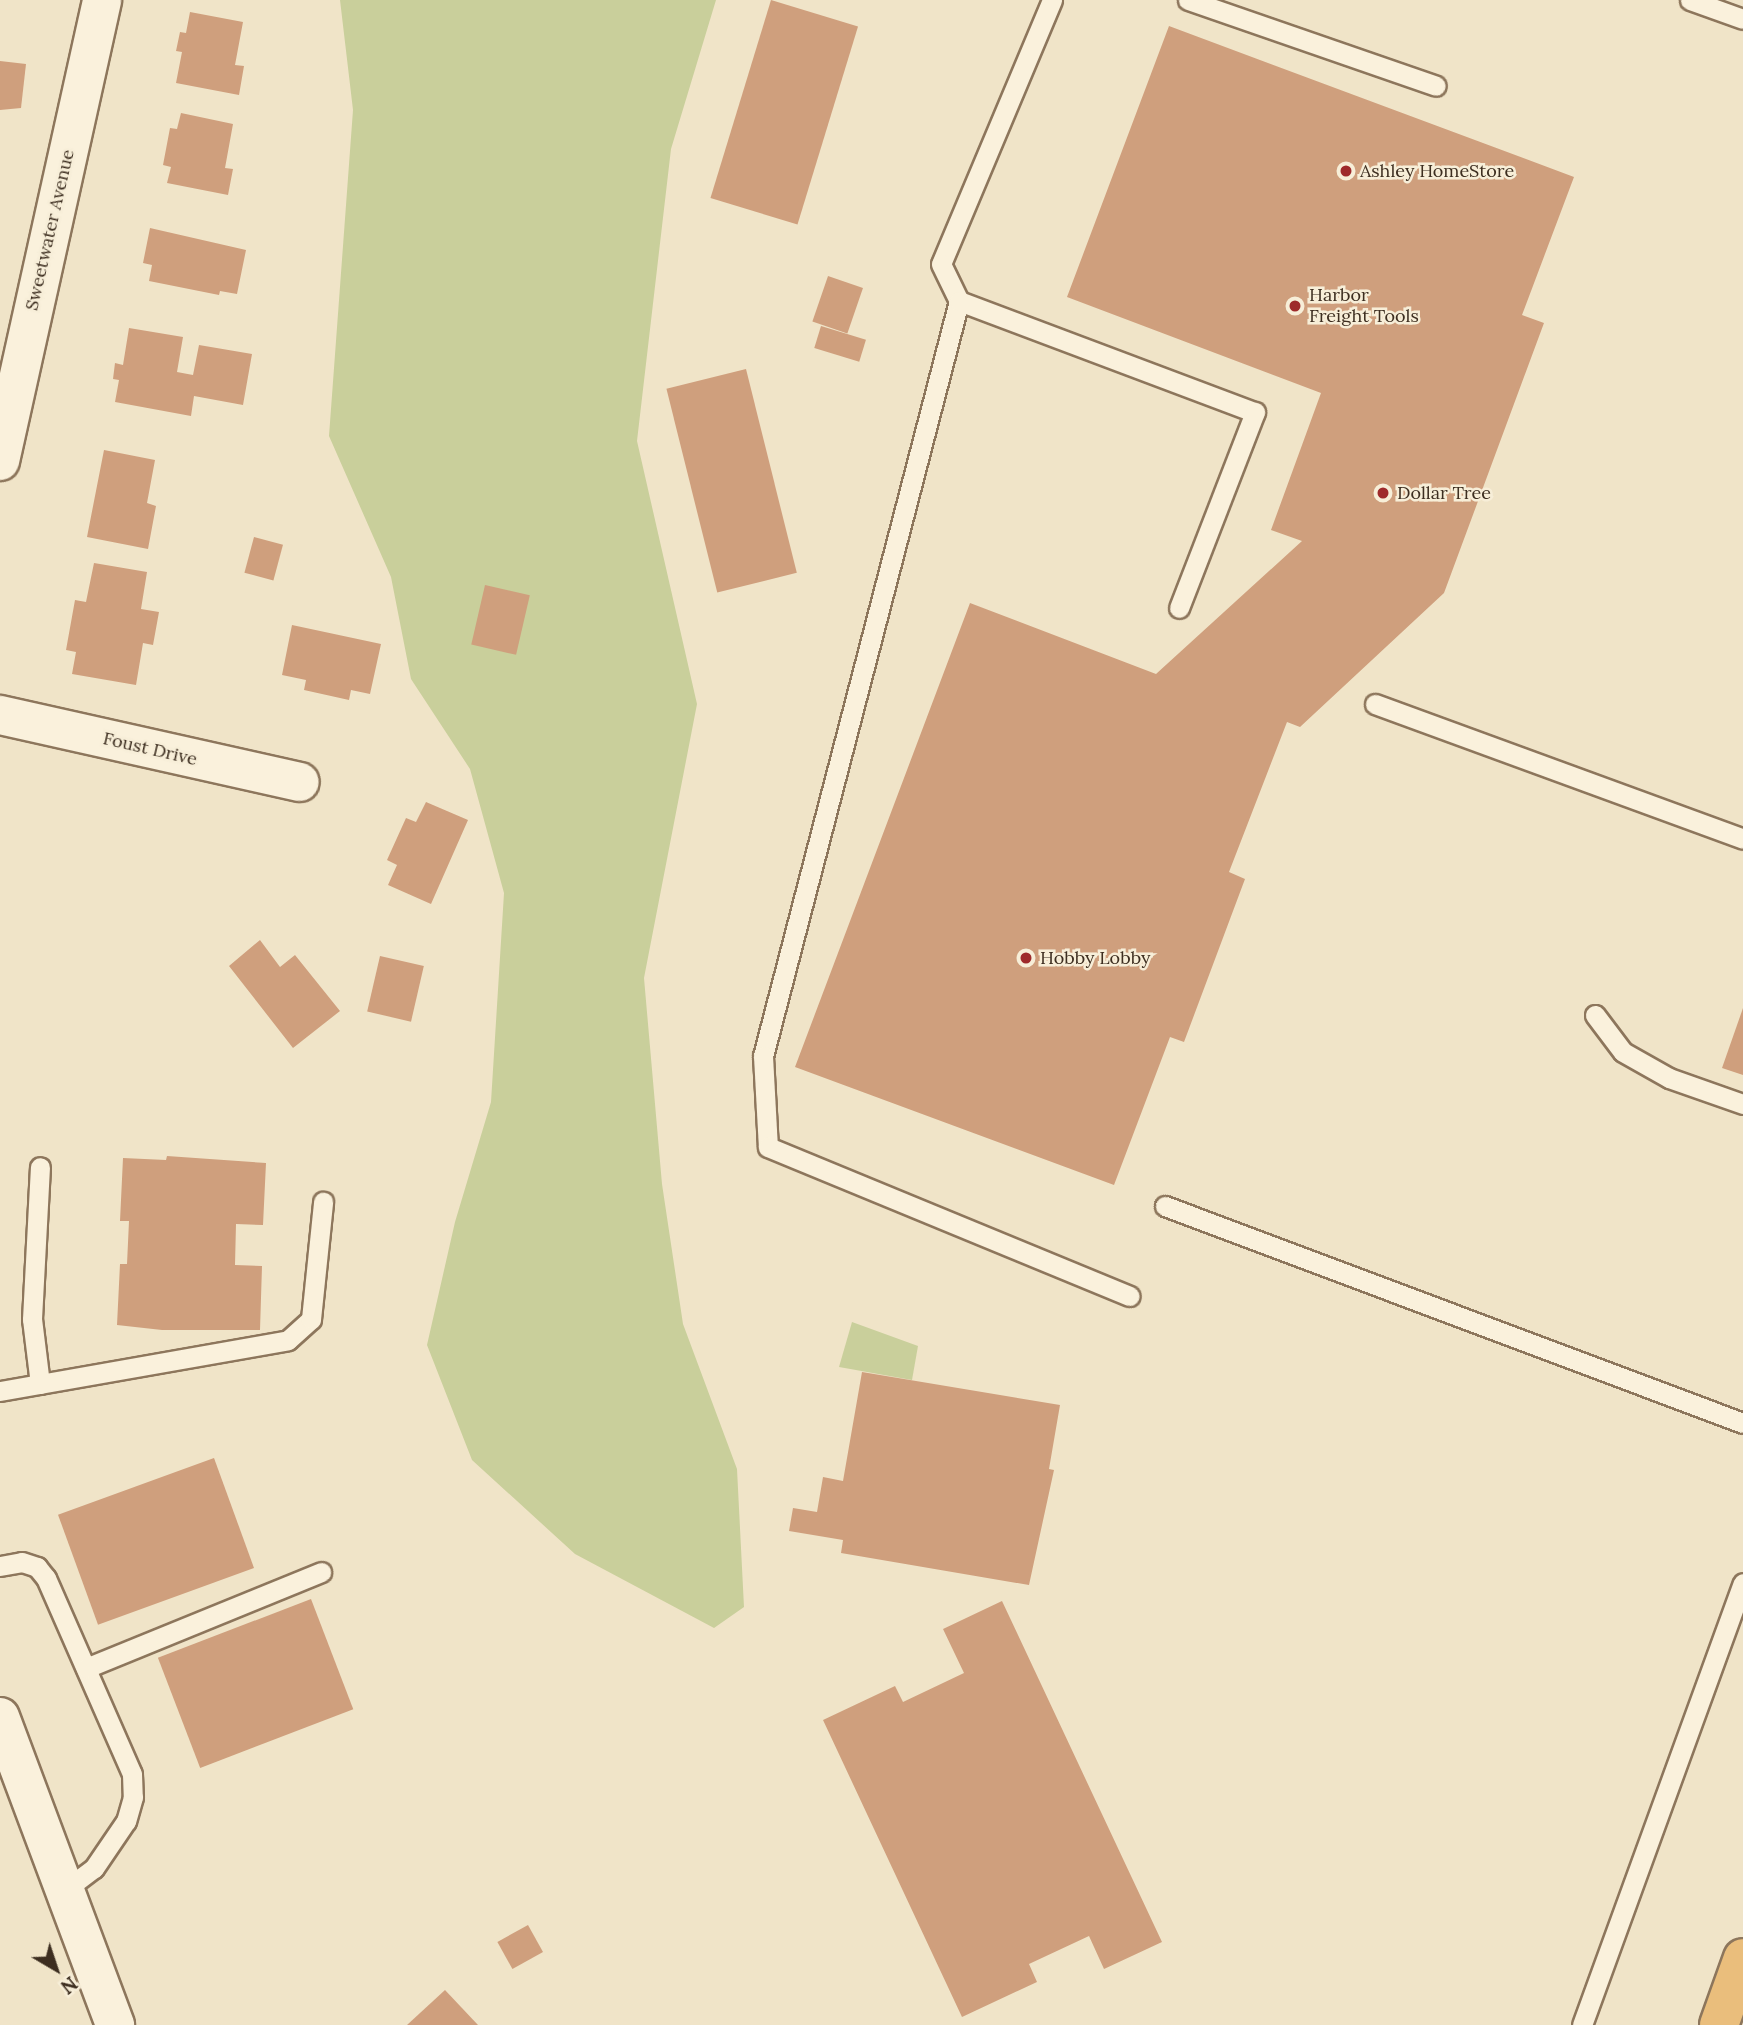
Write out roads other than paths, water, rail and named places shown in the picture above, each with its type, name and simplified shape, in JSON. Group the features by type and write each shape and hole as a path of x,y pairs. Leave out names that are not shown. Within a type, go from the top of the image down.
{"highway":[{"path":"1719,2025 1743,1958"}],"street":[{"name":"Sweetwater Avenue","path":"0,461 102,0"},
{"name":"Foust Drive","path":"0,715 300,782"},
{"path":"0,1717 115,2025"}],"lane":[{"path":"1052,0 942,264 959,301 764,1056 768,1147 1130,1296"},
{"path":"1188,0 1436,86"},
{"path":"1690,0 1743,19"},
{"path":"959,301 1255,412 1179,608"},
{"path":"1375,704 1743,839"},
{"path":"1595,1015 1623,1052 1669,1078 1743,1104"},
{"path":"40,1167 32,1319 40,1384"},
{"path":"0,1391 288,1340 311,1320 323,1202"},
{"path":"1165,1206 1743,1423"},
{"path":"0,1566 22,1562 37,1567 86,1668 132,1774 133,1797 126,1821 94,1868 64,1891"},
{"path":"86,1668 321,1572"},
{"path":"1581,2025 1743,1583"}],"place":[{"name":"Ashley HomeStore","path":"1346,171"},
{"name":"Harbor Freight Tools","path":"1295,306"},
{"name":"Dollar Tree","path":"1383,493"},
{"name":"Hobby Lobby","path":"1026,958"}]}
